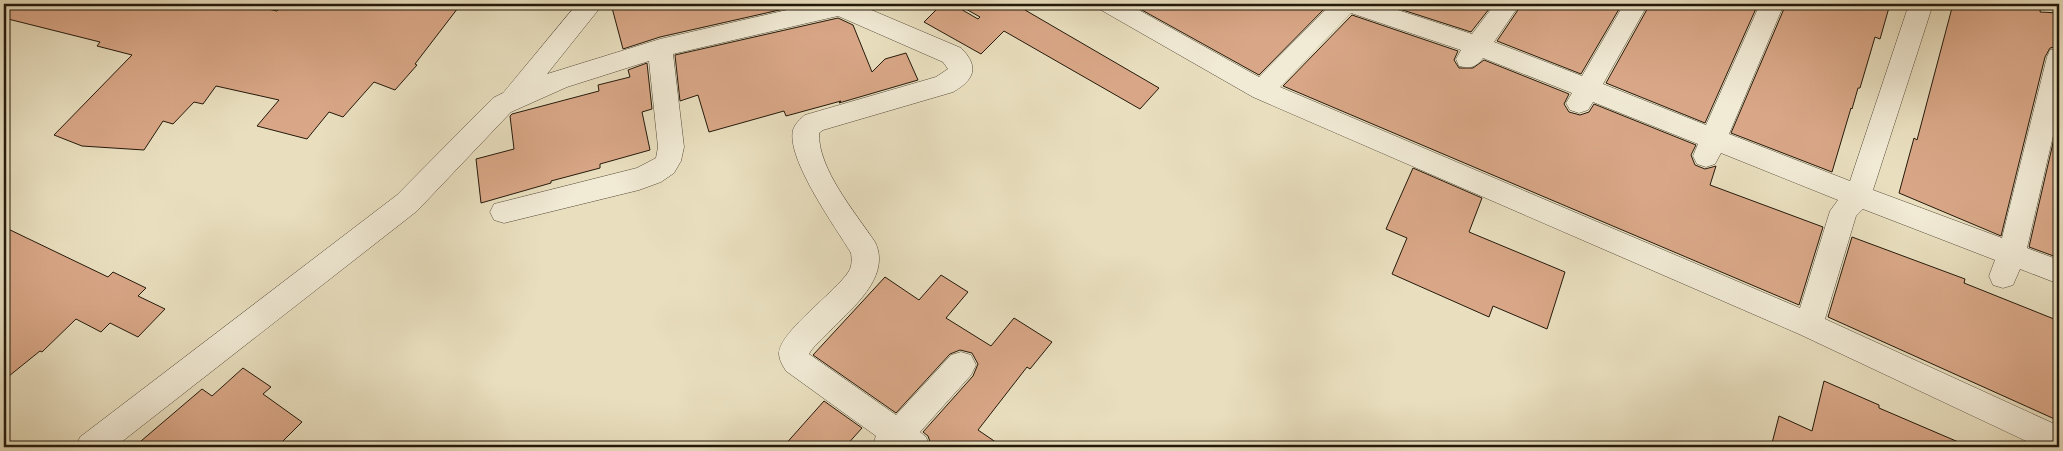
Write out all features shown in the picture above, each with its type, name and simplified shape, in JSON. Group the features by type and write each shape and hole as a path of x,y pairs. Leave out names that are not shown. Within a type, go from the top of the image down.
{"street":[{"path":"511,100 591,4"},
{"path":"1109,4 1262,90 1809,325 2059,441"},
{"path":"1474,52 1508,4"},
{"path":"1583,96 1636,4"},
{"path":"1710,147 1772,4"},
{"path":"1809,325 1844,211 1858,196 1921,4"},
{"path":"91,447 407,203 495,111 511,100 558,80 660,48 845,5 952,55 959,61 962,68 960,74 954,80 944,85 814,122 808,127 806,132 812,161 826,190 865,250 866,259 864,271 858,281 800,342 794,352 796,362 900,443 961,365"},
{"path":"1262,90 1340,6 1474,52 1710,147 1858,196 2008,265 2059,272"},
{"path":"504,212 639,179 655,174 665,167 670,159 671,147 660,48"},
{"path":"2008,265 2059,57"}],"building":[{"path":"4,4 246,4 277,11 284,4 461,4 415,64 417,65 395,90 374,82 343,117 329,112 307,139 257,126 279,100 216,86 203,104 194,102 173,124 163,121 144,150 82,146 54,135 132,55 97,46 100,42 4,18"},
{"path":"611,4 806,4 660,37 623,49"},
{"path":"942,4 952,4 978,19 980,17 957,4 1032,4 1025,10 1159,88 1140,109 1004,31 981,54 924,22"},
{"path":"1131,4 1329,4 1259,75"},
{"path":"1384,4 1493,4 1471,32"},
{"path":"1522,4 1622,4 1581,74 1497,41"},
{"path":"1650,4 1758,4 1705,123 1606,83"},
{"path":"1786,4 1890,4 1880,39 1875,37 1832,172 1731,133"},
{"path":"1953,4 2041,4 2040,12 2059,13 2059,46 2050,48 2045,57 2001,236 1899,193 1914,138 1917,140"},
{"path":"1352,15 1458,51 1454,60 1459,68 1473,68 1484,60 1569,94 1564,104 1569,112 1580,115 1589,112 1594,104 1696,145 1691,155 1695,165 1705,169 1716,166 1710,185 1823,227 1799,305 1283,86"},
{"path":"838,18 853,25 872,72 885,59 906,53 918,80 839,103 841,101 786,116 784,111 709,132 698,95 680,101 675,55"},
{"path":"647,63 652,109 642,112 650,150 600,164 600,168 481,203 476,159 514,149 510,116 512,114 599,91 598,85 630,77 628,70"},
{"path":"2059,117 2059,258 2029,247"},
{"path":"1413,168 1482,198 1469,232 1565,272 1547,329 1493,306 1489,317 1392,274 1407,238 1386,229"},
{"path":"4,227 108,277 113,272 146,288 138,296 165,309 138,337 110,323 101,332 76,319 42,352 40,351 4,380"},
{"path":"1852,237 1965,279 1964,283 2059,321 2059,421 1828,317"},
{"path":"941,275 968,292 946,318 991,346 1014,318 1052,342 1030,369 1027,367 978,430 1003,447 932,447 928,436 923,432 973,376 978,364 972,353 960,350 950,354 896,413 813,355 885,277 919,300"},
{"path":"243,368 271,387 263,394 302,422 277,447 134,447 202,389 212,396"},
{"path":"1824,381 1879,405 1879,408 1970,447 1771,447 1779,416 1812,431"},
{"path":"824,401 862,428 845,447 783,447"}]}
